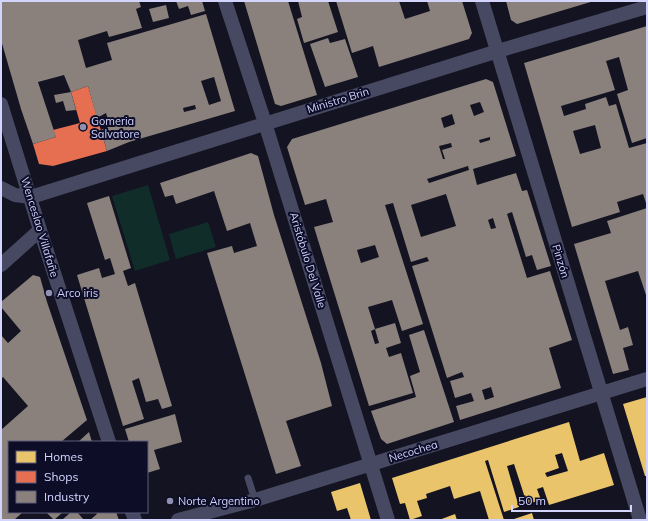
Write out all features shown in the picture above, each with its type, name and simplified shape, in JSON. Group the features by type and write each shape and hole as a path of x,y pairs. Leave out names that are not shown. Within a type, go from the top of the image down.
{"street":[{"name":"Aristóbulo Del Valle","path":"225,1 265,123 388,520"},
{"name":"Pinzón","path":"482,1 601,394 641,511"},
{"name":"Ministro Brin","path":"31,197 498,51 647,7"},
{"name":"Wenceslao Villafañe","path":"1,104 109,441"},
{"path":"1,188 15,195 31,197"},
{"path":"1,265 40,230"},
{"name":"Necochea","path":"178,520 255,500 647,379"}],"lane":[{"path":"248,478 255,500"}],"green space":[{"path":"148,185 170,260 135,271 112,196"},
{"path":"208,222 216,247 176,259 169,234"}],"building: Homes":[{"path":"647,397 647,476 645,476 623,404"},
{"path":"569,422 580,461 604,453 614,485 549,505 543,487 537,489 541,500 527,504 514,464 507,466 519,507 504,512 488,460 485,461 504,520 489,520 480,491 454,499 450,486 426,494 427,498 417,501 422,516 410,520 405,503 400,504 392,478","holes":["562,453 568,471 547,477 545,473 559,468 555,455"]},
{"path":"360,483 371,520 351,520 347,508 337,511 331,492"},
{"path":"532,513 534,520 511,520"},
{"path":"455,514 457,520 439,520"}],"building: Shops":[{"name":"Gomeria Salvatore","path":"88,86 107,151 53,166 39,164 33,144 56,137 53,130 80,123 71,92"}],"building: Industry":[{"path":"1,1 139,1 141,7 136,9 142,28 109,37 107,31 78,40 86,68 112,60 107,43 206,14 235,111 129,142 107,151 101,130 110,126 106,113 97,118 88,86 71,92 64,75 38,82 56,137 33,144 1,40","holes":["214,77 221,101 209,105 201,81","195,105 196,109 184,112 183,108"]},
{"path":"176,1 202,1 205,11 191,15 188,6 179,9"},
{"path":"244,1 288,1 317,95 281,106 275,104"},
{"path":"298,1 328,1 338,32 304,43 297,19 302,17"},
{"path":"336,1 399,1 405,19 430,11 427,1 462,1 472,33 469,39 379,67 373,46 352,53"},
{"path":"506,1 594,1 517,24 511,20"},
{"path":"166,5 169,18 153,22 149,9"},
{"path":"647,26 647,138 632,143 617,94 628,90 619,57 606,61 615,90 561,106 564,116 586,109 585,104 606,97 609,106 616,104 629,148 647,143 647,206 643,194 617,202 620,212 572,227 524,63","holes":["595,125 601,148 580,154 573,131"]},
{"path":"328,38 330,43 345,39 358,77 325,87 310,44"},
{"path":"486,79 493,82 516,156 473,169 477,185 516,173 522,191 527,190 551,266 537,270 532,255 526,257 512,212 507,214 527,278 550,271 572,340 549,348 561,388 460,420 456,406 474,401 471,393 455,398 450,381 464,377 462,372 447,378 412,266 429,261 427,257 411,262 393,203 385,205 423,324 402,331 392,300 368,307 375,329 395,323 401,343 386,348 389,357 401,353 413,393 369,406 314,227 333,222 326,199 305,205 287,147 292,139","holes":["480,102 484,112 474,116 470,105","452,114 455,124 444,128 441,118","490,137 490,140 480,143 479,140","451,143 452,147 442,150 445,159 443,159 439,146","468,166 469,170 429,183 427,179","446,194 456,226 421,237 411,205","493,218 496,228 491,229 488,220","375,245 379,257 361,263 357,250","375,329 379,343 375,344 371,331","491,387 494,397 485,400 482,390"]},
{"path":"71,92 76,110 66,111 63,101 56,103 54,95"},
{"path":"251,153 258,156 274,215 321,363 332,406 286,421 301,466 276,474 207,253 232,246 234,253 257,246 250,223 227,231 214,191 176,204 173,195 165,197 160,183"},
{"path":"109,196 131,268 123,271 128,286 135,283 172,406 162,409 158,399 146,402 139,378 132,381 144,419 123,426 77,275 99,268 102,278 115,274 110,258 105,260 87,203"},
{"path":"647,208 647,298 638,271 605,281 620,330 628,327 633,345 623,348 629,370 613,374 574,244 611,233 607,221"},
{"path":"33,275 40,277 87,420 62,441 8,441 8,513 22,513 14,520 1,520 1,430 28,406 3,377 1,379 1,335 8,343 21,331 1,307 1,302"},
{"path":"424,330 454,422 387,444 381,439 371,411 416,397 410,376 420,372 409,335"},
{"path":"175,414 182,442 154,450 160,469 148,473 148,441 129,441 125,429"},
{"path":"89,432 92,441 79,441"},
{"path":"47,513 62,513 54,520"},
{"path":"70,513 78,513 84,520 62,520"},
{"path":"116,513 119,520 90,520 97,514"}],"place":[{"name":"Gomeria Salvatore","path":"83,127"},
{"name":"Arco iris","path":"49,293"},
{"name":"Norte Argentino","path":"170,501"}]}
